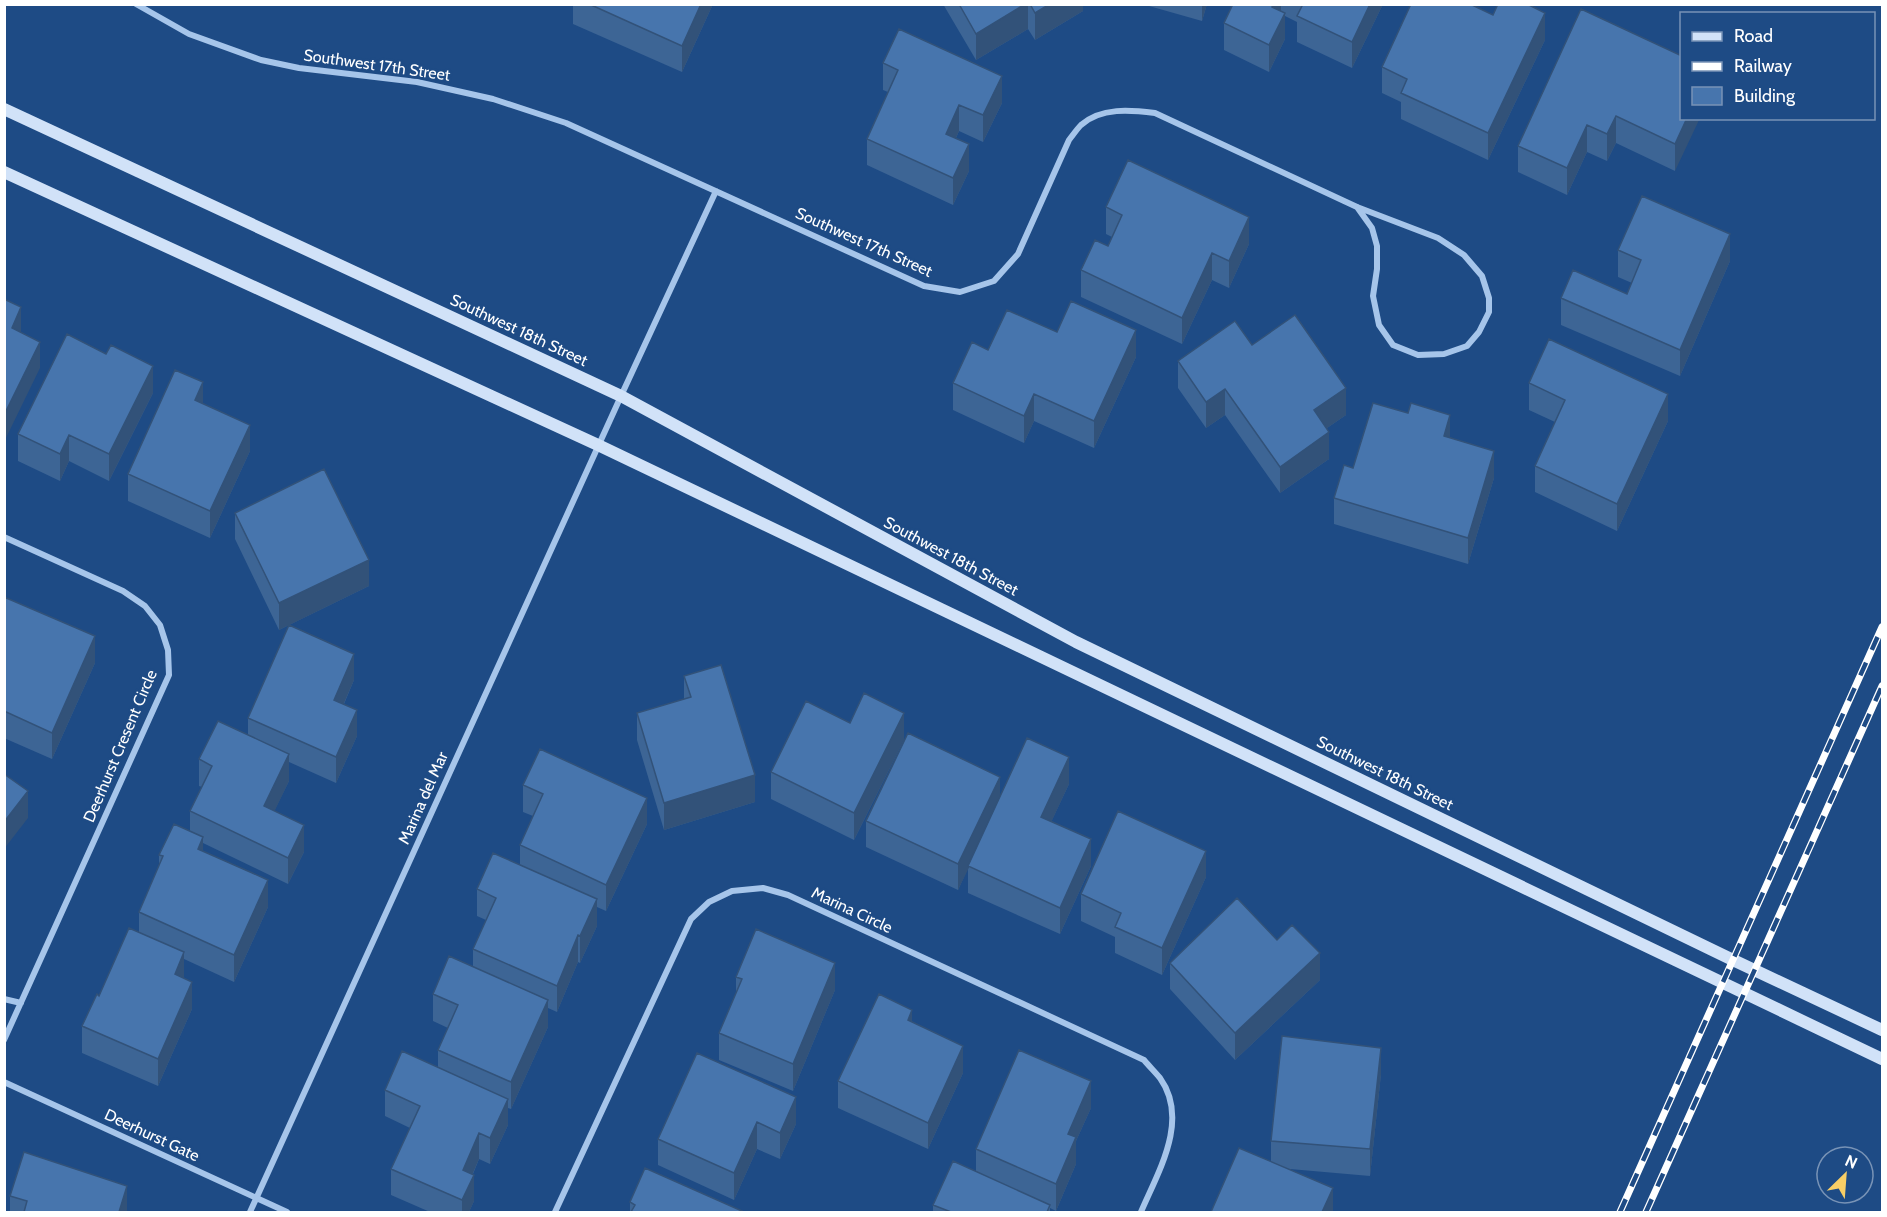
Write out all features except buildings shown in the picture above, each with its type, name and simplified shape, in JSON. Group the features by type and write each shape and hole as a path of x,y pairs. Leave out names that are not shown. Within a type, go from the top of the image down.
{"main road":[{"name":"Southwest 18th Street","path":"4,110 621,396 1076,642 1882,1030"},
{"path":"4,171 598,445 1882,1059"}],"street":[{"name":"Southwest 17th Street","path":"136,4 189,34 261,60 299,68 417,82 493,99 566,123 924,286 960,292 994,281 1018,254 1069,140 1082,124 1103,114 1127,110 1155,113 1357,207 1438,238 1464,255 1482,276 1489,298 1488,312 1479,332 1467,346 1444,354 1418,355 1393,345 1379,325 1373,296 1377,269 1375,237 1372,228 1357,207"},
{"path":"621,396 716,191"},
{"name":"Marina del Mar","path":"250,1212 621,396"},
{"name":"Deerhurst Cresent Circle","path":"4,537 123,591 145,606 160,626 168,650 169,675 4,1040"},
{"name":"Marina Circle","path":"555,1212 691,920 709,902 732,891 764,888 788,895 1144,1060 1161,1080 1171,1103 1173,1128 1167,1153 1141,1212"},
{"path":"4,999 21,1003"},
{"name":"Deerhurst Gate","path":"4,1082 287,1212"}],"railway":[{"path":"1620,1212 1882,627"},
{"path":"1646,1212 1882,686"}]}
